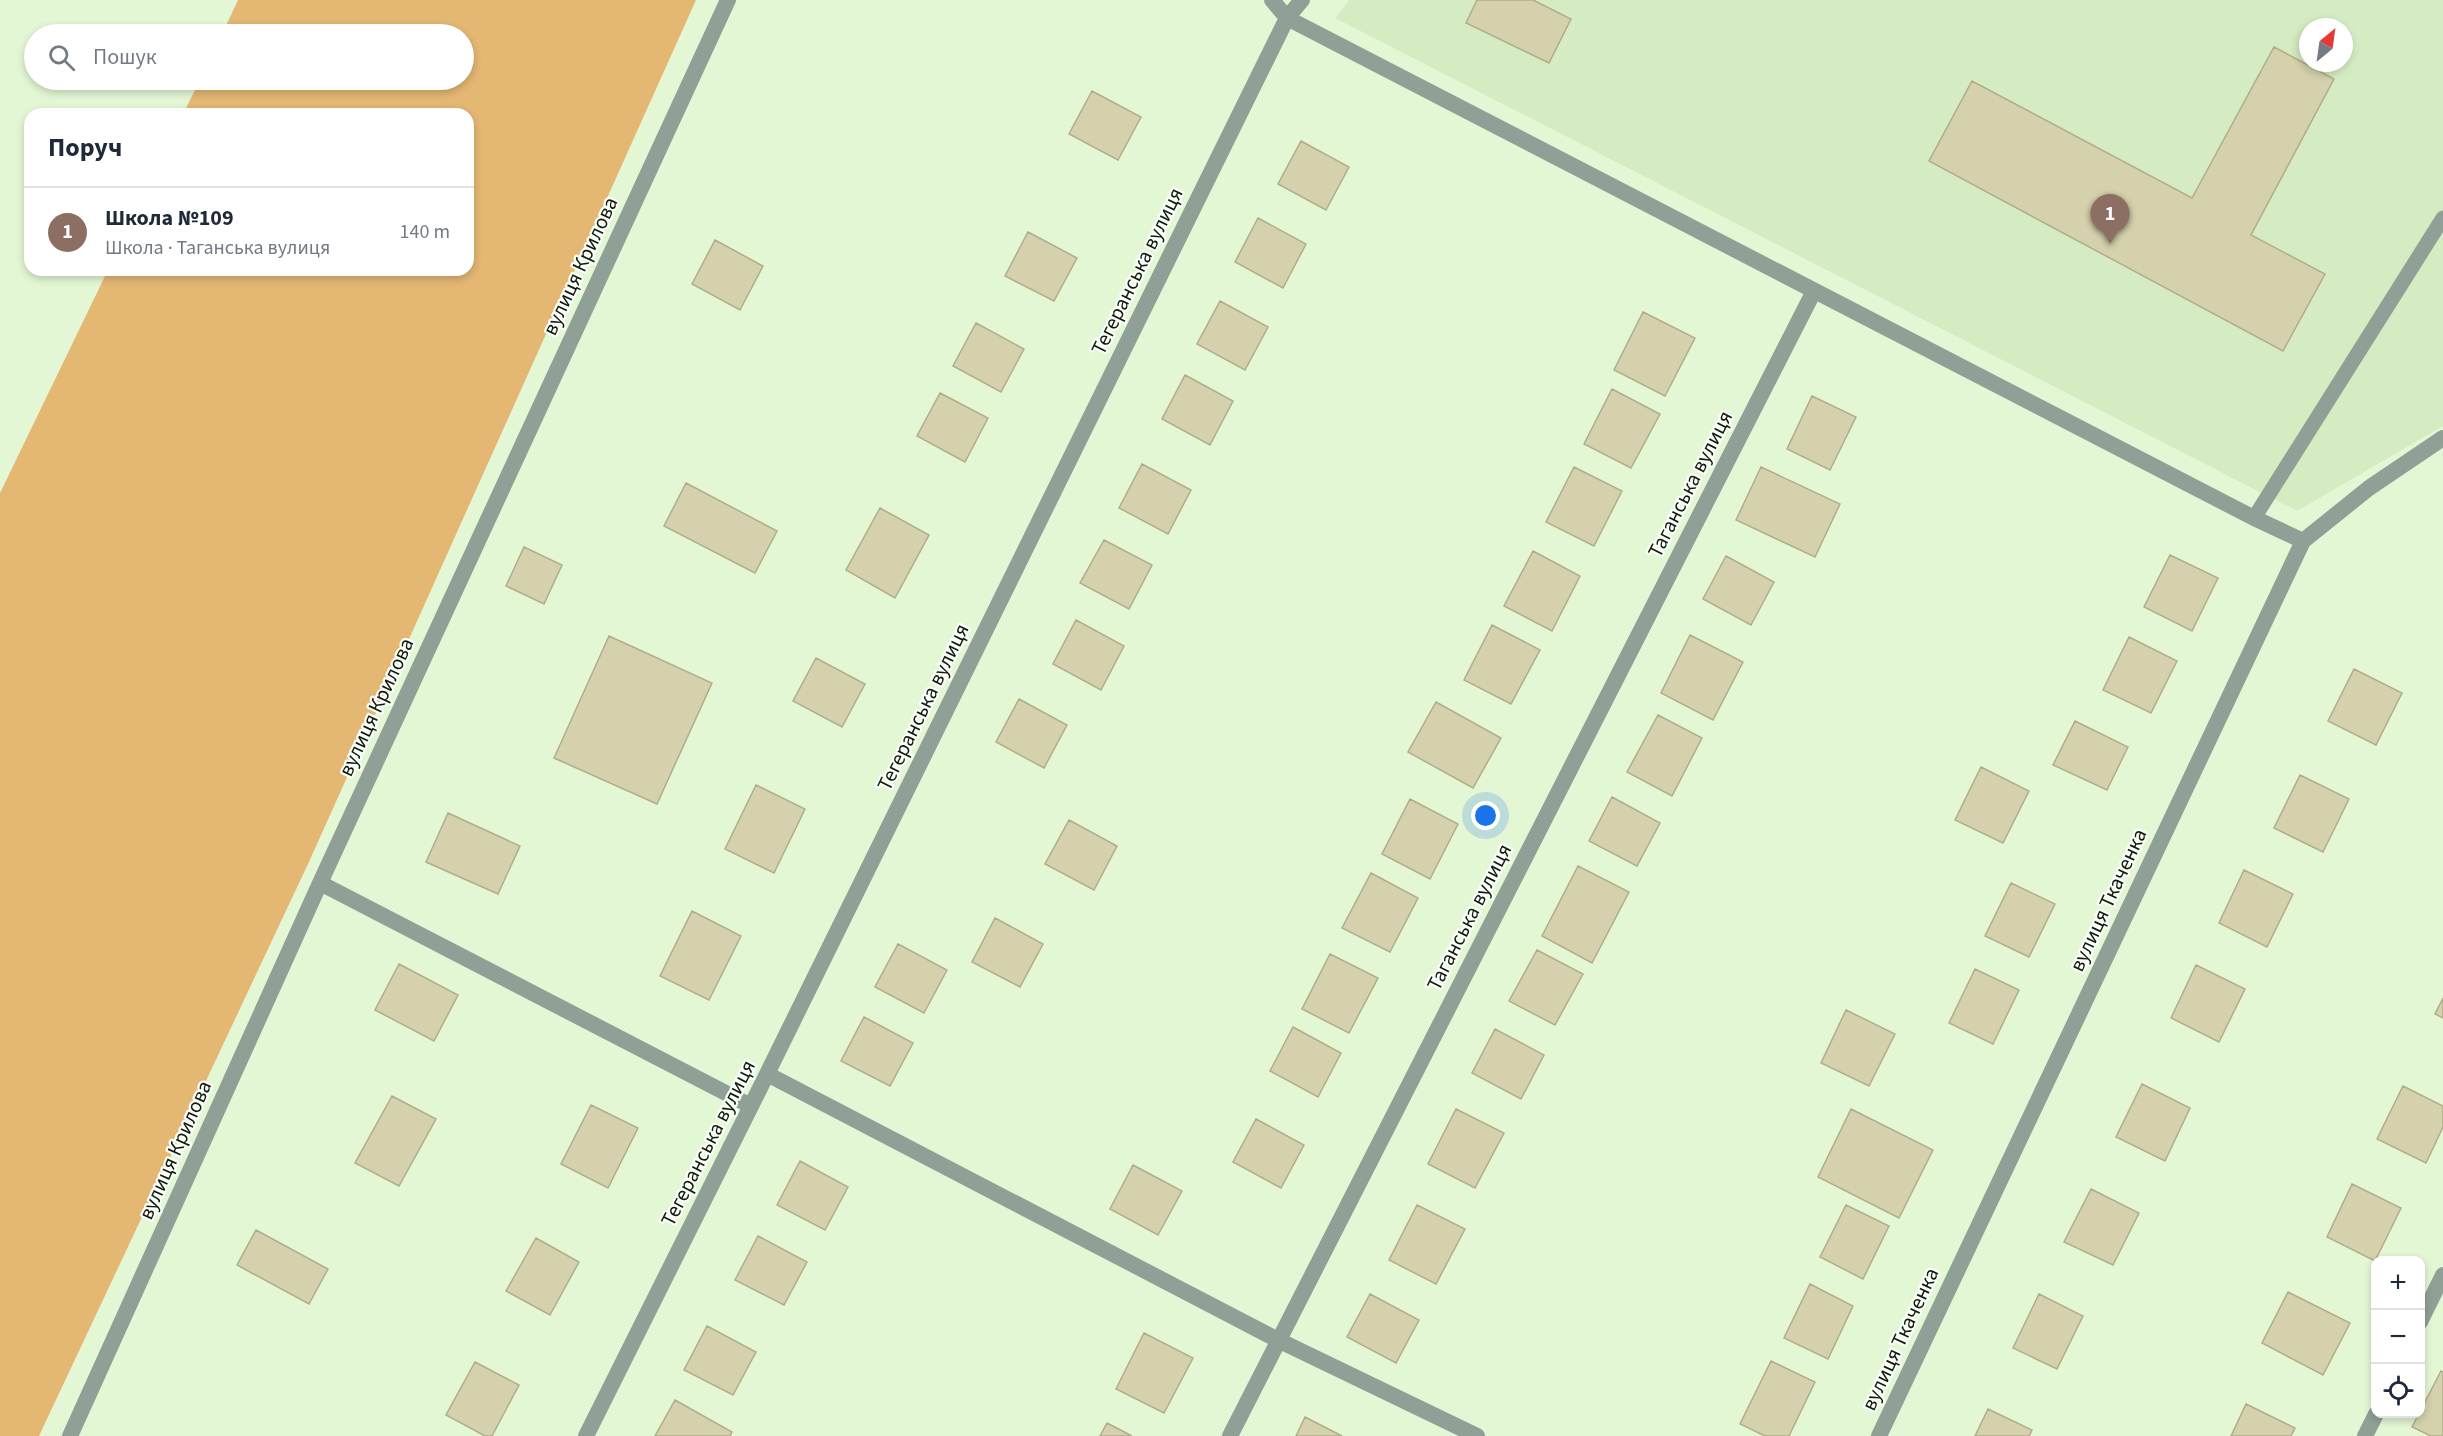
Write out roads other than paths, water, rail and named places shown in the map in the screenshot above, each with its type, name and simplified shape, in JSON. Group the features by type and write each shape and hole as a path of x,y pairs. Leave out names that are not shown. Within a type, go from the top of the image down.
{"street":[{"name":"вулиця Крилова","path":"70,1436 320,883 728,0"},
{"path":"1272,0 1287,18 2254,518 2303,541"},
{"name":"Тегеранська вулиця","path":"586,1436 767,1074 1287,18 1302,0"},
{"name":"Таганська вулиця","path":"1230,1436 1814,291"},
{"name":"вулиця Ткаченка","path":"1879,1436 2303,541 2369,488 2443,438"},
{"path":"320,883 751,1106"},
{"path":"767,1074 1278,1340 1477,1436"},
{"path":"2425,1313 2443,1275"},
{"path":"2365,1436 2374,1418"}],"lane":[{"path":"2254,518 2443,218"}],"place":[{"name":"Школа №109","path":"2110,244"}]}
